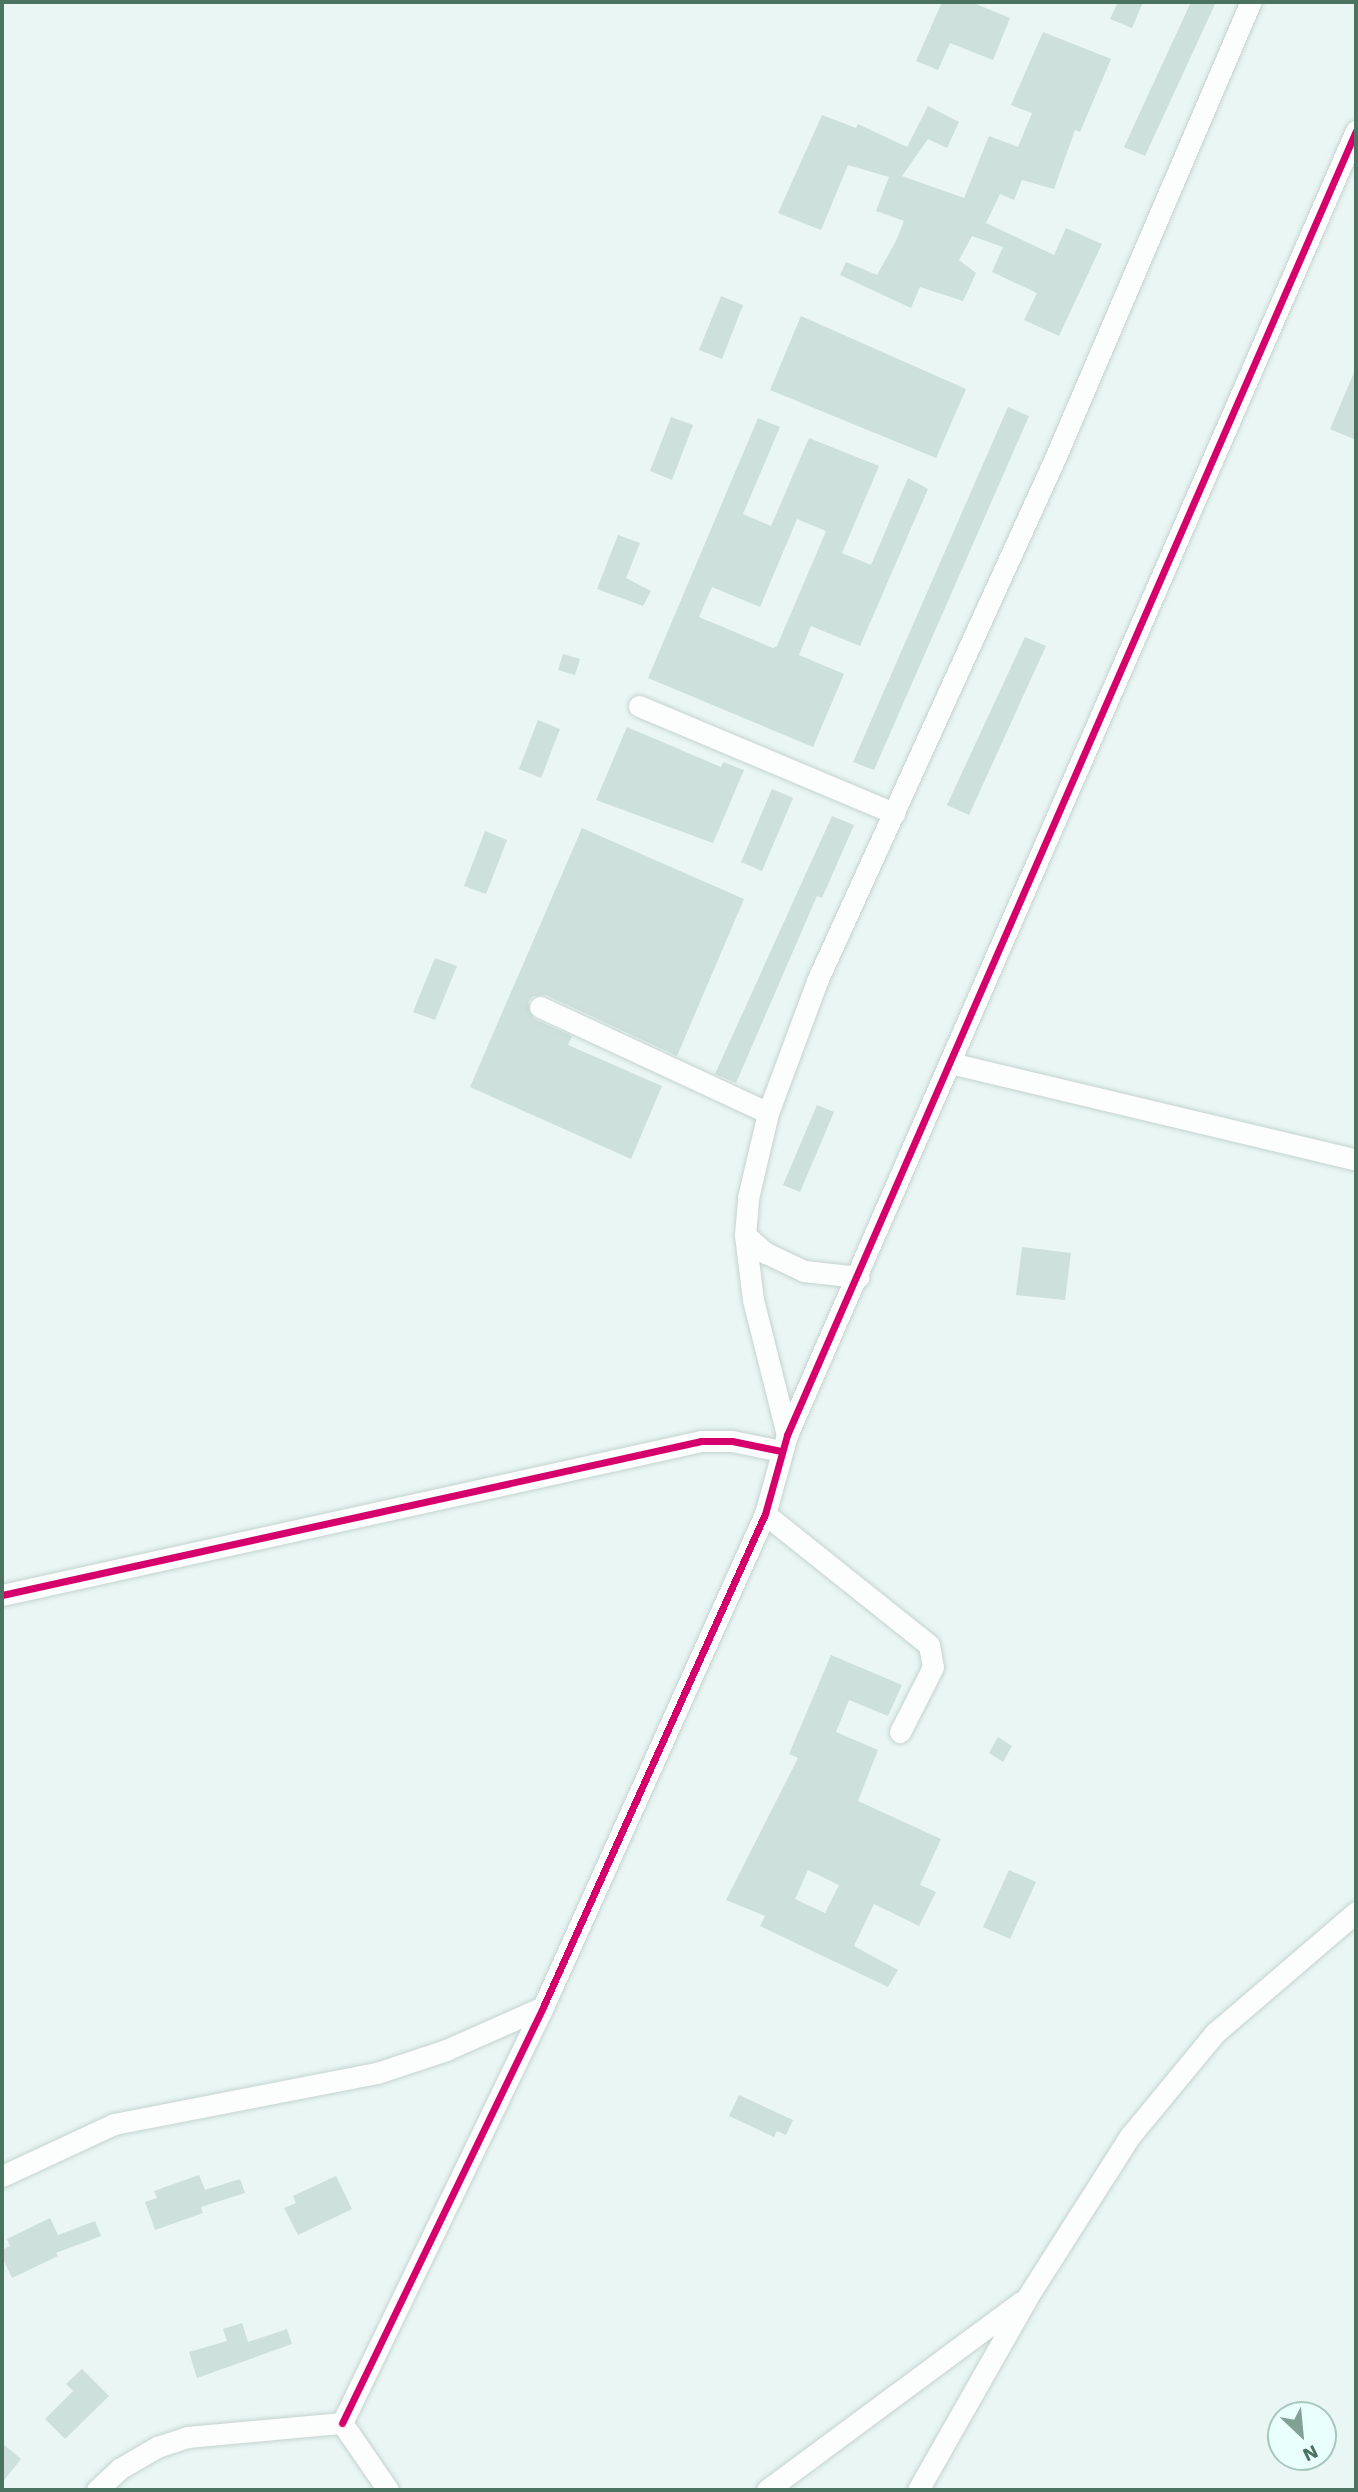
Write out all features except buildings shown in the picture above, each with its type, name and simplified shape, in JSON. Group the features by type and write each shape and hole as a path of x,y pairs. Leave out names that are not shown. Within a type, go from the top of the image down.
{"street":[{"path":"784,1443 753,1300 746,1236 750,1188 768,1113 817,981 1056,456 1251,2"},
{"path":"342,2423 542,2007 765,1514 784,1443 859,1277 1356,131"},
{"path":"639,706 894,813"},
{"path":"540,1007 768,1113"},
{"path":"950,1063 1356,1160"},
{"path":"746,1236 775,1258 804,1271 859,1277"},
{"path":"2,1595 701,1441 784,1443"},
{"path":"765,1514 929,1645 933,1667 900,1732"},
{"path":"918,2490 1028,2296 1130,2136 1215,2033 1356,1912"},
{"path":"2,2176 114,2124 377,2073 446,2050 542,2007"},
{"path":"767,2490 1028,2296"},
{"path":"97,2490 121,2468 158,2447 187,2437 342,2423"},
{"path":"342,2423 388,2490"}],"cycle path":[{"path":"342,2423 543,2007 765,1514 787,1435 1356,131"},
{"path":"2,1595 701,1441 732,1441 781,1451"}]}
